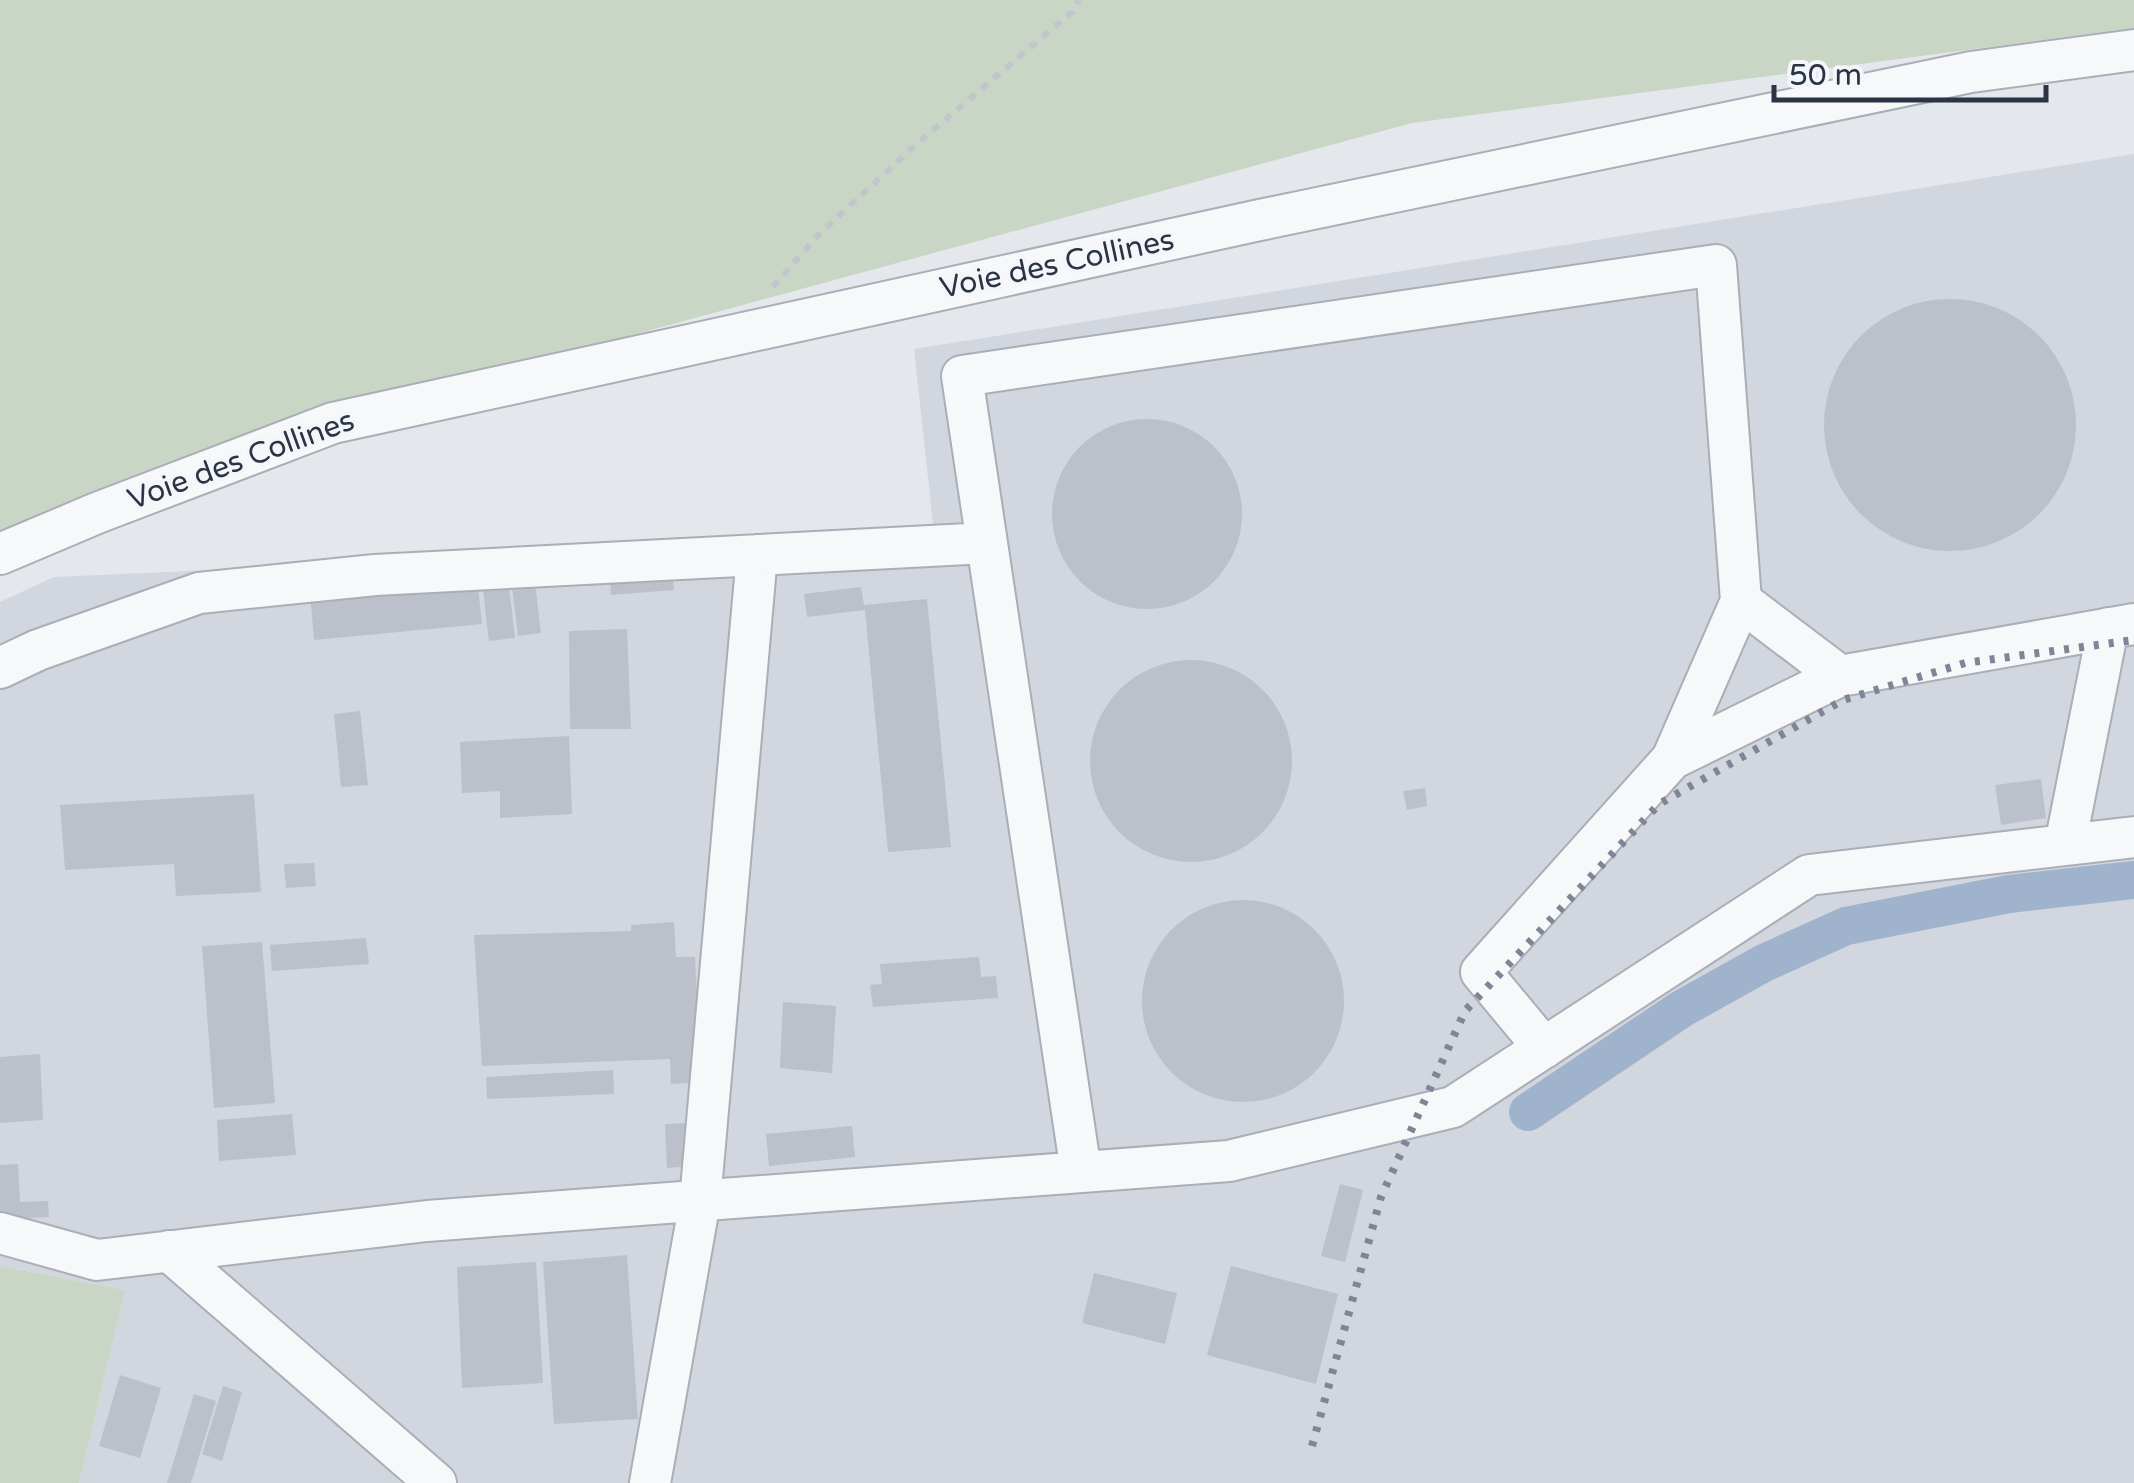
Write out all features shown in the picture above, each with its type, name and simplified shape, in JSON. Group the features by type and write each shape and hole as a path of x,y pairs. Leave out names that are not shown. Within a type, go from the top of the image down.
{"street":[{"name":"Voie des Collines","path":"0,554 332,422 1255,221 1971,72 2134,50"},
{"path":"1081,1172 962,376 1716,266 1741,600 1672,759 1481,972 1544,1048"},
{"path":"0,668 38,650 199,593 374,576 987,544"},
{"path":"650,1483 700,1201 757,554"},
{"path":"1741,600 1840,676"},
{"path":"1672,759 1840,676 2121,626 2065,845"},
{"path":"0,1233 98,1260 427,1221 1229,1161 1453,1108 1809,876 2134,837"},
{"path":"170,1251 436,1483"}],"path":[{"path":"749,331 756,307 818,234 1072,12 1079,0"}],"shaded area":[{"path":"2134,154 2134,1483 79,1483 125,1290 0,1266 0,602 54,577 933,524 914,349"}],"green space":[{"path":"0,0 2134,0 2134,28 1412,123 187,456 0,542"},
{"path":"0,1266 125,1290 79,1483 0,1483"}],"building":[{"path":"1950,299 1998,309 2039,336 2066,377 2076,425 2066,473 2039,514 1998,541 1950,551 1902,541 1861,514 1834,473 1824,425 1834,377 1861,336 1902,309"},
{"path":"1147,419 1183,426 1214,447 1235,478 1242,514 1235,550 1214,581 1183,602 1147,609 1111,602 1080,581 1059,550 1052,514 1059,478 1080,447 1111,426"},
{"path":"671,561 674,590 611,595 609,566"},
{"path":"477,578 482,624 314,640 310,593"},
{"path":"535,584 541,633 518,636 512,587"},
{"path":"509,586 515,638 489,641 483,589"},
{"path":"861,587 864,605 927,599 951,847 888,852 865,610 807,617 804,594"},
{"path":"627,629 631,729 570,729 569,631"},
{"path":"1191,660 1229,668 1262,690 1284,723 1292,761 1284,799 1262,832 1229,854 1191,862 1153,854 1120,832 1098,799 1090,761 1098,723 1120,690 1153,668"},
{"path":"360,711 368,785 341,787 334,714"},
{"path":"569,736 572,814 500,818 500,791 462,793 460,742"},
{"path":"2041,779 2046,818 2001,825 1995,785"},
{"path":"1425,788 1427,806 1407,810 1403,791"},
{"path":"254,794 261,892 176,896 174,864 65,870 60,805"},
{"path":"314,863 316,886 286,888 284,864"},
{"path":"1243,900 1282,908 1315,929 1336,962 1344,1001 1336,1040 1315,1073 1282,1094 1243,1102 1204,1094 1171,1073 1150,1040 1142,1001 1150,962 1171,929 1204,908"},
{"path":"674,922 676,957 695,957 701,1082 671,1084 670,1059 482,1066 474,935 631,931 631,925"},
{"path":"366,938 369,964 272,971 270,945"},
{"path":"262,942 275,1103 214,1108 202,946"},
{"path":"979,957 981,977 996,976 998,998 873,1007 870,985 882,984 880,964"},
{"path":"783,1002 836,1006 832,1073 780,1068"},
{"path":"40,1054 43,1120 0,1123 0,1057"},
{"path":"613,1070 614,1094 487,1099 486,1077"},
{"path":"292,1114 296,1155 219,1161 217,1120"},
{"path":"693,1123 694,1166 667,1168 665,1124"},
{"path":"852,1126 855,1157 769,1166 766,1134"},
{"path":"18,1164 20,1202 48,1201 49,1217 0,1219 0,1165"},
{"path":"1340,1184 1363,1190 1345,1262 1321,1256"},
{"path":"627,1255 638,1419 554,1424 543,1262"},
{"path":"536,1262 543,1383 462,1388 457,1267"},
{"path":"1231,1266 1338,1294 1316,1384 1207,1355"},
{"path":"1094,1273 1177,1293 1165,1344 1082,1323"},
{"path":"120,1375 161,1388 140,1458 99,1446"},
{"path":"223,1386 242,1392 222,1461 202,1454"},
{"path":"194,1394 216,1401 191,1483 167,1483"}],"waterway":[{"path":"1528,1112 1683,1008 1764,963 1846,926 2009,894 2134,880"}],"railway":[{"path":"1312,1446 1381,1197 1465,1011 1659,804 1843,700 1965,663 2134,640"}]}
